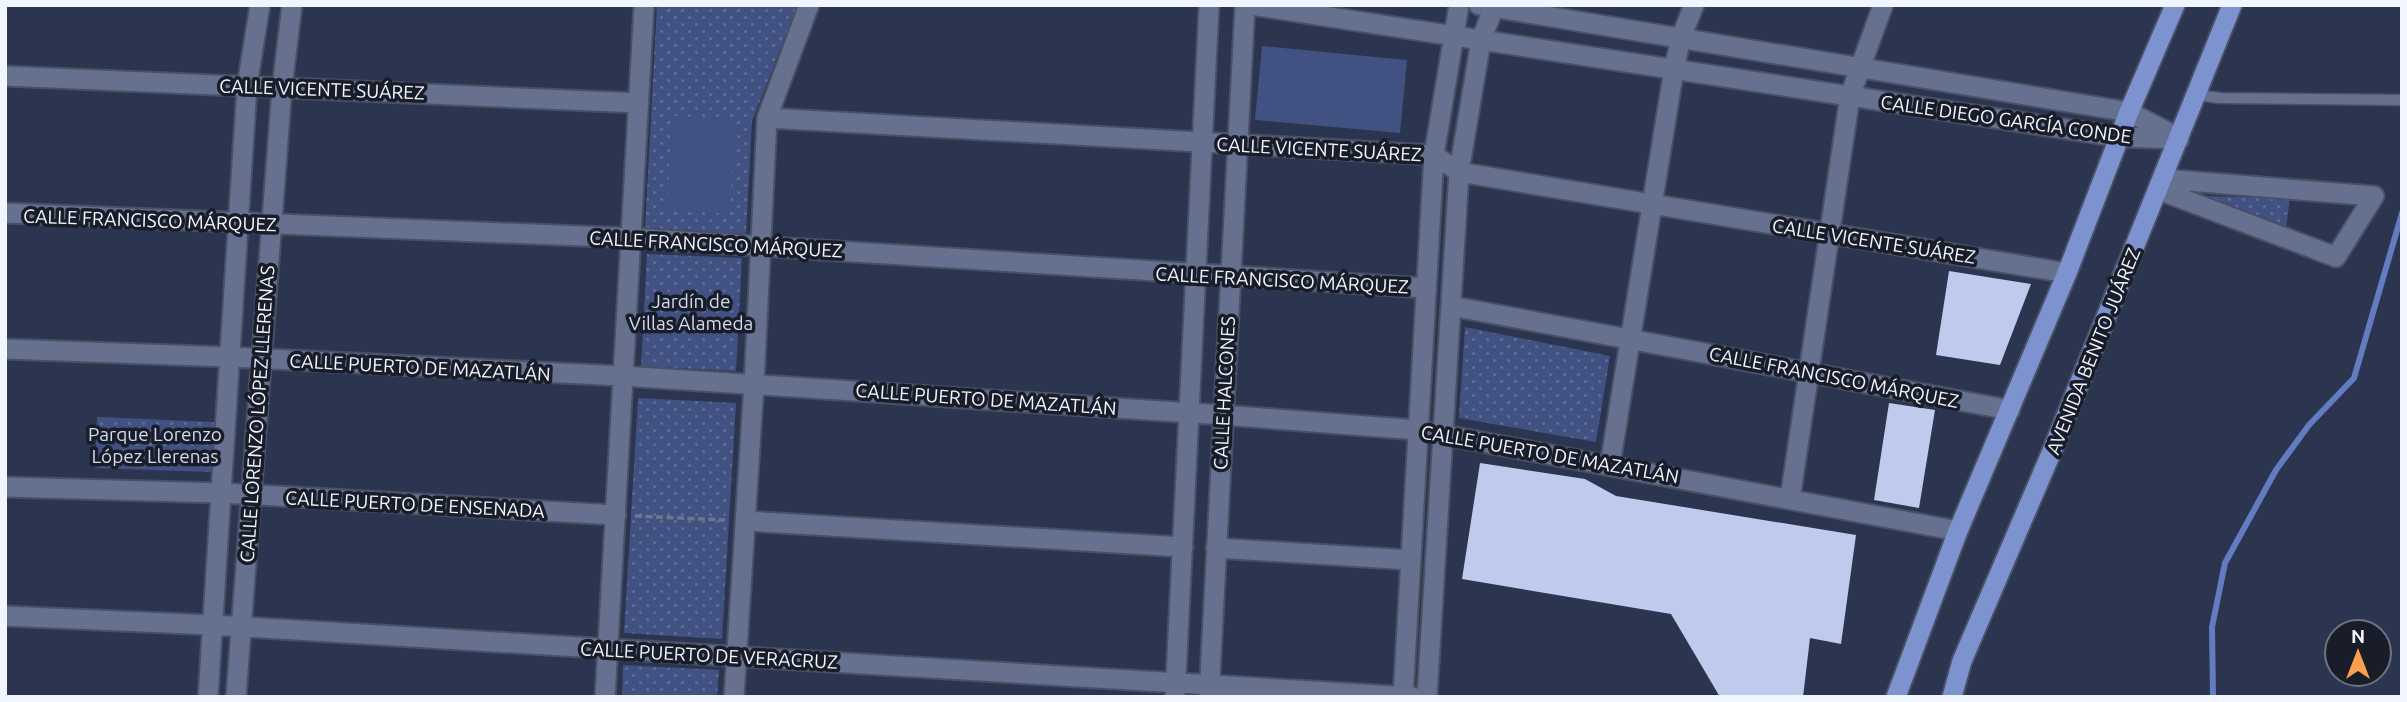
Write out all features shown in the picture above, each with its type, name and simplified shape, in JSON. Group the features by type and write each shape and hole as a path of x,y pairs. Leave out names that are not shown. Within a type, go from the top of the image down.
{"main road":[{"path":"1896,697 1958,531 2067,273 2129,112 2175,5"},
{"name":"AVENIDA BENITO JUÁREZ","path":"1952,697 1962,662 2052,451 2232,5"}],"street":[{"name":"CALLE LORENZO LÓPEZ LLERENAS","path":"208,697 247,86 260,5"},
{"name":"CALLE LORENZO LÓPEZ LLERENAS","path":"236,697 282,88 292,5"},
{"path":"605,697 644,5"},
{"path":"734,697 768,118 809,5"},
{"name":"CALLE HALCONES","path":"1175,690 1209,5"},
{"name":"CALLE HALCONES","path":"1209,691 1244,5"},
{"name":"CALLE DIEGO GARCÍA CONDE","path":"1251,5 2119,137 2179,139"},
{"path":"1403,696 1434,155 1459,5"},
{"path":"1610,465 1674,69 1681,38 1694,5"},
{"path":"1790,499 1850,96 1883,5"},
{"path":"1427,697 1459,172 1489,6"},
{"name":"CALLE DIEGO GARCÍA CONDE","path":"1489,6 2129,112 2179,139"},
{"name":"CALLE VICENTE SUÁREZ","path":"5,76 639,103"},
{"name":"CALLE VICENTE SUÁREZ","path":"768,118 1434,155 1459,172 2067,273"},
{"path":"2161,184 2374,196 2336,257 2161,184"},
{"name":"CALLE FRANCISCO MÁRQUEZ","path":"5,214 631,238 1426,288"},
{"name":"CALLE FRANCISCO MÁRQUEZ","path":"1451,306 2010,410"},
{"name":"CALLE PUERTO DE MAZATLÁN","path":"5,349 623,376 1418,430 1958,531"},
{"name":"CALLE PUERTO DE ENSENADA","path":"5,486 221,492 616,515"},
{"path":"1414,509 1439,511"},
{"path":"746,521 1183,547"},
{"path":"1216,548 1411,560"},
{"name":"CALLE PUERTO DE VERACRUZ","path":"5,616 212,625 736,656 1175,690 1413,697"}],"lane":[{"path":"2196,95 2220,98 2402,100"}],"path":[{"path":"616,515 746,521"}],"green space":[{"path":"657,5 798,5 752,121 746,234 645,229"},
{"path":"1262,46 1407,60 1400,133 1255,120"},
{"path":"672,116 735,120 730,214 667,210"},
{"path":"2203,196 2290,198 2286,228"},
{"name":"Jardín de Villas Alameda","path":"647,254 742,258 736,371 641,366"},
{"path":"1465,327 1610,356 1596,442 1459,418"},
{"path":"638,398 736,403 722,639 624,633"},
{"name":"Parque Lorenzo López Llerenas","path":"97,417 214,422 212,472 95,468"},
{"path":"623,665 719,670 717,697 622,697"}],"building":[{"path":"1949,271 2031,284 2000,365 1936,355"},
{"path":"1889,403 1935,410 1919,508 1874,500"},
{"path":"1480,463 1585,479 1616,496 1856,535 1841,644 1810,638 1803,697 1720,697 1671,614 1462,579"}],"waterway":[{"path":"2213,697 2212,627 2225,563 2276,470 2309,425 2354,378 2402,213"}]}
